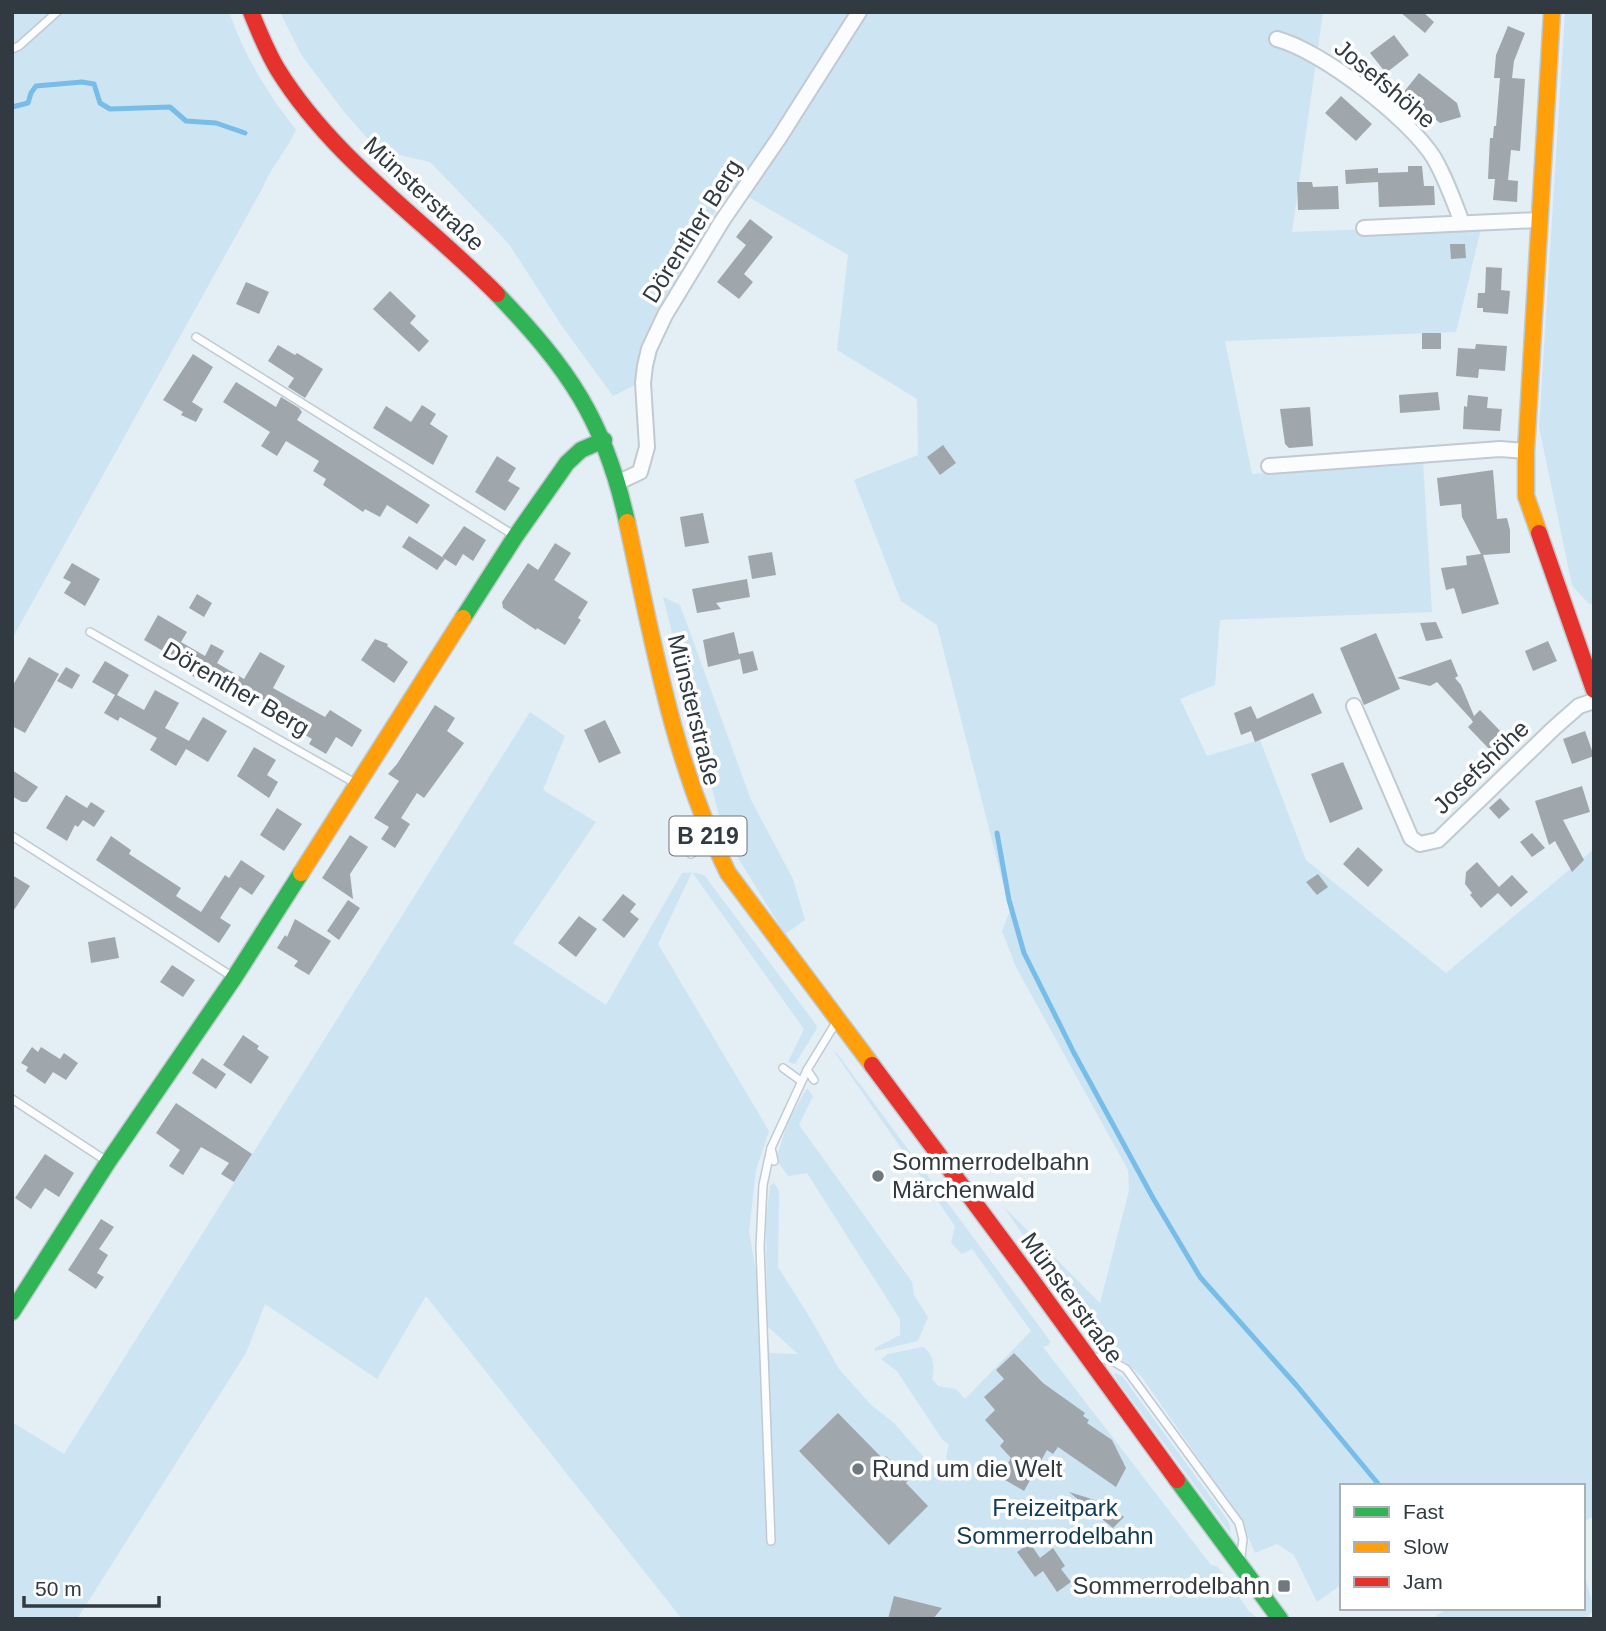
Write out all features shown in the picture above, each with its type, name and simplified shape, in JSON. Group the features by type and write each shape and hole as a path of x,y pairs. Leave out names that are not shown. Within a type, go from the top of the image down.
{"main road":[{"name":"Münsterstraße","path":"251,12 278,71 317,121 355,162 514,313 556,360 576,388 604,440 617,483 690,792 727,873 1280,1619"},
{"path":"1552,12 1538,220 1526,496 1594,690"},
{"path":"12,1312 108,1162 234,978 515,537 567,463 581,450 604,440"}],"street":[{"name":"Dörenther Berg","path":"617,483 640,472 648,447 643,383 645,366 649,349 665,315 722,221 779,138 859,12"},
{"name":"Josefshöhe","path":"1277,39 1308,51 1337,68 1406,125 1433,156 1452,194 1462,223"},
{"path":"1364,228 1538,220"},
{"path":"1269,466 1500,449 1526,452"},
{"name":"Josefshöhe","path":"1354,706 1411,838 1420,844 1429,844 1438,840 1579,706 1594,701"}],"lane":[{"path":"12,49 19,46 57,12"},
{"path":"196,337 515,537"},
{"name":"Dörenther Berg","path":"90,632 358,785"},
{"path":"12,836 234,978"},
{"path":"691,854 711,843"},
{"path":"771,1541 760,1247 763,1185 771,1148 807,1070 837,1020"},
{"path":"783,1068 802,1081"},
{"path":"807,1070 814,1080"},
{"path":"12,1099 108,1162"},
{"path":"771,1148 774,1161"},
{"path":"1085,1354 1114,1362 1126,1369 1239,1523 1242,1539 1240,1564"}],"green space":[{"path":"12,12 229,12 258,74 296,130 12,639"},
{"path":"280,12 1323,12 1292,232 1482,225 1456,332 1225,341 1252,474 1423,461 1432,612 1220,620 1215,685 1180,699 1207,756 1260,740 1306,860 1446,973 1594,849 1594,1516 1585,1521 1585,1484 1340,1484 1340,1585 1317,1602 1294,1555 1277,1544 1255,1553 1240,1518 1141,1376 1119,1357 1087,1336 1059,1288 1004,1207 1100,1303 1129,1191 1128,1170 1016,967 1002,931 1010,911 937,625 901,601 854,480 918,455 917,399 837,350 848,255 730,186 658,309 640,350 635,385 613,396 562,326 509,244 430,162 378,150 345,113 302,56"},
{"path":"1565,12 1594,12 1594,604 1589,604 1572,585 1539,427"},
{"path":"663,597 680,605 751,800 793,879 805,920 785,934 724,835"},
{"name":"Freizeitpark Sommerrodelbahn","path":"530,712 565,736 543,790 596,822 513,943 606,1005 682,873 692,872 658,944 769,1131 756,1170 749,1231 770,1353 798,1354 767,1326 766,1220 770,1186 774,1183 779,1191 778,1267 839,1369 871,1405 893,1422 928,1462 951,1476 952,1481 957,1477 946,1457 949,1445 942,1439 897,1371 881,1359 888,1354 923,1347 933,1361 932,1379 938,1386 956,1389 965,1399 1031,1331 972,1249 962,1254 951,1243 955,1226 836,1052 1050,1341 1049,1345 1043,1347 1211,1565 1218,1567 1248,1610 1258,1619 682,1619 426,1296 377,1379 265,1304 246,1353 77,1619 12,1619 12,1422 64,1454"},
{"path":"692,873 705,876 817,1026 795,1064 788,1062 804,1029"},
{"path":"807,1088 813,1096 799,1125 912,1282 914,1295 928,1317 918,1341 875,1351 875,1348 900,1335 900,1319 807,1173 788,1176 776,1159 788,1121"},
{"path":"1114,1373 1122,1376 1224,1515 1231,1534 1117,1380"},
{"path":"1585,1576 1594,1610 1585,1619 1432,1619 1444,1610 1585,1610"}],"building":[{"path":"1400,12 1423,12 1434,22 1425,33"},
{"path":"1508,26 1525,33 1514,61 1512,78 1525,79 1520,151 1511,150 1508,180 1518,181 1517,202 1493,200 1495,179 1488,179 1490,138 1493,138 1496,126 1500,78 1494,78 1496,55"},
{"path":"1394,35 1409,55 1386,73 1370,53"},
{"path":"1419,73 1457,103 1461,117 1440,123 1403,93"},
{"path":"1341,96 1372,124 1356,141 1325,113"},
{"path":"1408,166 1422,166 1424,186 1434,186 1435,205 1379,207 1378,182 1346,184 1345,170 1378,168 1378,173 1408,172"},
{"path":"1297,182 1312,182 1313,187 1338,186 1339,209 1298,210"},
{"path":"750,219 773,237 744,274 753,282 739,299 717,282 746,245 736,237"},
{"path":"1450,244 1465,244 1466,258 1451,259"},
{"path":"1486,267 1502,268 1501,290 1510,291 1508,314 1483,312 1483,308 1477,308 1478,293 1485,293"},
{"path":"246,282 269,292 259,314 236,304"},
{"path":"390,291 416,316 410,323 429,341 419,352 373,309"},
{"path":"1422,333 1441,333 1441,349 1422,349"},
{"path":"1476,344 1507,346 1505,371 1479,369 1478,378 1456,376 1458,348 1475,349"},
{"path":"278,345 323,369 305,398 288,387 294,378 268,361"},
{"path":"193,354 213,367 192,402 203,409 196,422 181,415 183,412 163,400"},
{"path":"236,382 276,407 281,397 299,408 302,412 297,420 430,505 417,524 387,505 380,517 365,509 363,512 323,485 326,479 313,471 319,461 286,441 277,456 261,446 270,432 223,402"},
{"path":"1438,392 1440,410 1400,413 1399,395"},
{"path":"1468,395 1488,397 1487,408 1502,409 1500,431 1463,429 1464,406 1467,407"},
{"path":"422,405 436,414 430,424 448,436 433,465 373,428 386,406 411,422"},
{"path":"1310,407 1313,446 1289,448 1285,444 1280,409"},
{"path":"943,445 956,463 940,475 927,457"},
{"path":"497,456 516,468 508,481 520,488 505,511 475,492"},
{"path":"1493,470 1497,519 1507,518 1510,553 1483,555 1499,604 1462,614 1454,588 1446,590 1441,568 1467,565 1466,556 1481,554 1462,517 1461,504 1440,506 1437,478"},
{"path":"703,513 709,543 685,547 680,517"},
{"path":"464,526 486,540 473,561 463,554 456,566 442,557"},
{"path":"409,536 445,559 437,570 402,547"},
{"path":"555,543 571,553 554,580 588,602 578,618 581,620 565,645 503,608 502,602 528,563 538,570"},
{"path":"772,552 776,575 752,579 748,556"},
{"path":"72,563 100,579 85,606 64,593 71,582 63,578"},
{"path":"747,579 750,597 716,603 721,609 697,613 692,589"},
{"path":"197,594 212,603 204,617 189,608"},
{"path":"158,615 187,632 181,642 205,656 211,644 224,651 217,663 244,679 260,652 285,666 273,688 325,717 330,710 362,730 352,747 336,737 326,754 309,744 312,739 271,715 273,706 248,690 243,699 216,683 213,688 191,675 194,669 144,640"},
{"path":"1436,622 1443,638 1426,641 1420,623"},
{"path":"734,632 739,654 753,651 758,670 743,674 740,659 708,667 703,640"},
{"path":"1376,633 1400,689 1364,705 1340,648"},
{"path":"375,639 388,644 387,646 408,662 394,683 361,660"},
{"path":"1548,641 1557,661 1533,671 1525,651"},
{"path":"29,657 59,674 25,733 12,726 12,687"},
{"path":"1451,659 1458,676 1455,678 1461,685 1474,716 1480,710 1507,738 1492,752 1468,727 1473,722 1471,719 1437,682 1430,686 1397,678"},
{"path":"105,661 129,675 117,695 144,710 155,690 179,703 165,728 189,741 203,717 227,731 208,762 186,749 176,766 150,750 157,738 120,717 118,721 104,713 115,695 92,682"},
{"path":"66,667 80,675 72,689 57,681"},
{"path":"1313,693 1322,713 1255,742 1251,731 1241,735 1234,713 1251,706 1257,719"},
{"path":"435,705 455,718 447,731 464,743 424,798 417,793 401,818 410,824 395,848 381,839 389,827 374,818 399,781 388,774"},
{"path":"605,720 621,753 599,763 584,730"},
{"path":"1585,731 1594,756 1572,764 1563,739"},
{"path":"254,747 276,760 267,775 278,782 269,798 237,776"},
{"path":"1343,762 1363,809 1330,823 1311,774"},
{"path":"12,770 38,787 27,802 12,796"},
{"path":"1582,786 1590,812 1563,820 1584,860 1572,872 1555,841 1549,845 1535,801"},
{"path":"66,795 87,808 91,802 105,811 94,827 83,820 78,827 75,825 67,841 46,828"},
{"path":"1500,798 1510,809 1499,819 1489,808"},
{"path":"277,808 302,824 284,851 260,835"},
{"path":"1532,833 1545,848 1532,857 1520,842"},
{"path":"350,835 368,847 350,874 353,899 322,878"},
{"path":"111,836 131,850 129,854 181,888 176,896 201,912 225,875 229,878 241,860 265,876 252,895 240,887 220,918 231,925 219,943 96,860"},
{"path":"1358,847 1383,870 1368,887 1343,864"},
{"path":"1477,862 1499,887 1512,875 1528,892 1511,907 1498,893 1481,908 1465,884 1466,872"},
{"path":"1318,874 1328,887 1317,895 1306,882"},
{"path":"12,875 30,886 12,913"},
{"path":"623,894 636,904 630,912 639,919 624,938 602,920"},
{"path":"348,900 360,908 339,940 327,931"},
{"path":"579,916 597,929 576,957 558,943"},
{"path":"295,919 331,941 309,975 294,966 298,961 277,948 285,935 287,937"},
{"path":"115,937 119,958 91,963 88,942"},
{"path":"172,965 195,980 183,997 160,982"},
{"path":"243,1035 269,1057 251,1084 223,1065"},
{"path":"32,1047 38,1052 41,1047 60,1059 64,1053 78,1063 66,1080 53,1072 45,1084 26,1071 28,1067 21,1063"},
{"path":"202,1058 226,1074 216,1089 192,1073"},
{"path":"176,1103 252,1154 234,1182 221,1174 229,1163 201,1147 183,1175 169,1166 180,1150 156,1133"},
{"path":"45,1154 74,1173 59,1197 45,1188 31,1209 15,1198"},
{"path":"101,1219 114,1227 99,1249 108,1255 97,1273 104,1277 96,1289 68,1270"},
{"path":"1014,1353 1043,1383 1085,1413 1083,1416 1089,1420 1087,1423 1112,1440 1126,1468 1116,1487 1058,1447 1053,1454 1047,1450 1024,1491 1000,1477 1011,1458 1000,1446 1004,1441 985,1420 995,1410 984,1397 1004,1379 996,1370"},
{"name":"Rund um die Welt","path":"838,1413 883,1459 886,1456 909,1479 906,1483 928,1506 889,1545 799,1451"},
{"path":"1069,1492 1105,1503 1124,1517 1113,1528"},
{"path":"1030,1543 1040,1558 1053,1548 1065,1566 1061,1569 1071,1582 1057,1592 1043,1571 1035,1577 1017,1552"},
{"path":"894,1596 942,1608 933,1619 888,1619"}],"waterway":[{"path":"12,107 28,103 36,86 82,82 94,84 100,103 110,109 170,107 186,121 216,123 245,133"},
{"path":"997,833 1009,900 1024,953 1074,1053 1153,1198 1200,1277 1297,1386 1378,1484"}],"traffic: fast":[{"path":"497,294 544,346 580,398 607,454 627,522"},
{"path":"463,618 567,463 581,450 604,440"},
{"path":"12,1312 108,1162 234,978 301,873"},
{"path":"1177,1480 1280,1619"}],"traffic: slow":[{"path":"1539,533 1526,496 1526,451 1552,12"},
{"path":"627,522 667,701 679,745 709,831 728,873 872,1065"},
{"path":"301,873 463,618"}],"traffic: jam":[{"path":"251,12 278,70 325,132 352,161 497,294"},
{"path":"1539,533 1594,690"},
{"path":"872,1065 1177,1480"}],"place":[{"name":"Sommerrodelbahn Märchenwald","path":"878,1176"},
{"name":"Rund um die Welt","path":"858,1469"},
{"name":"Sommerrodelbahn","path":"1284,1586"}]}
